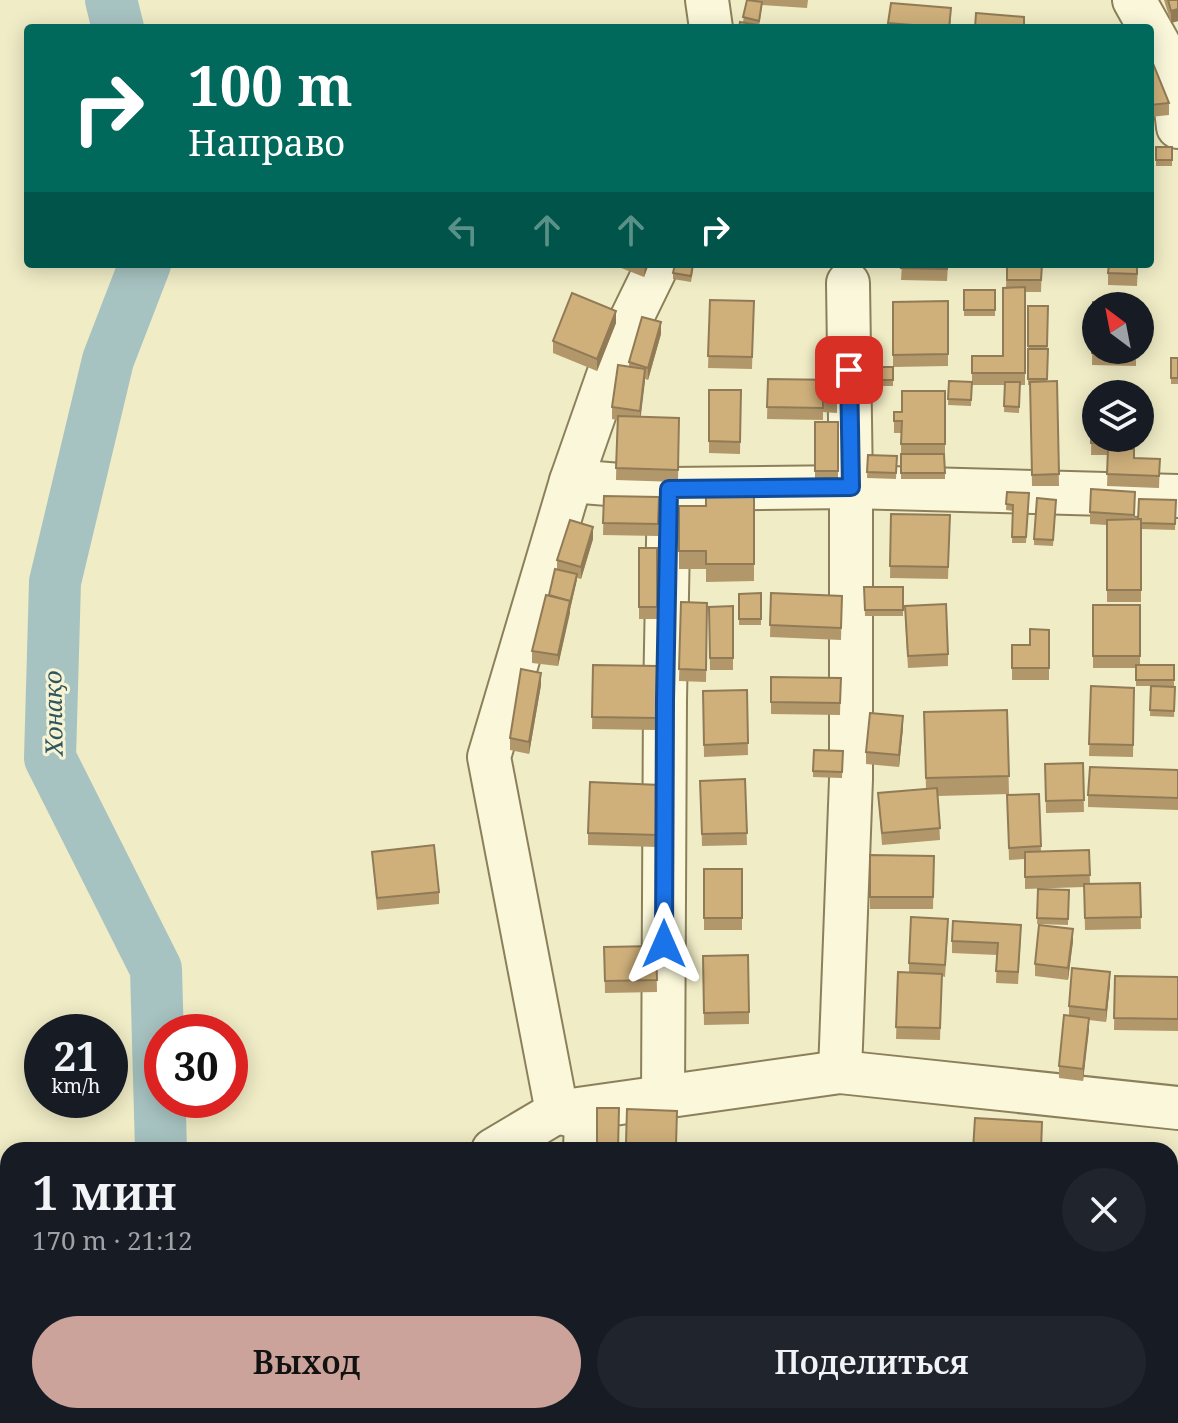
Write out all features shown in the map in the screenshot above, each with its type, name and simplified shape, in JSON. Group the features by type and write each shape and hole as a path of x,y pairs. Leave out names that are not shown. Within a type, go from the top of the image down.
{"street":[{"path":"707,0 710,24"},
{"path":"1134,0 1147,24"},
{"path":"1154,36 1171,66 1178,127"},
{"path":"557,1112 489,757 571,481 619,344 656,268"},
{"path":"840,1072 851,779 848,283"},
{"path":"571,481 669,489 851,487 1178,496"},
{"path":"663,1097 669,489"},
{"path":"506,1142 557,1112 840,1072 1178,1108"},
{"path":"557,1112 586,1119 585,1142"}],"building":[{"path":"747,0 762,2 759,21 743,17"},
{"path":"1168,0 1178,0 1178,9 1171,11"},
{"path":"891,3 951,8 949,24 888,23"},
{"path":"976,13 1024,17 1024,24 975,24"},
{"path":"1154,66 1169,103 1154,105"},
{"path":"1156,147 1172,147 1172,160 1156,160"},
{"path":"674,268 692,268 691,276 673,273"},
{"path":"1007,268 1042,268 1041,280 1007,280"},
{"path":"1109,268 1137,268 1137,274 1108,273"},
{"path":"1025,287 1025,373 972,373 972,356 1003,356 1003,288"},
{"path":"964,290 995,290 995,310 964,310"},
{"path":"572,293 616,311 597,359 553,341"},
{"path":"710,300 754,301 752,357 708,356"},
{"path":"948,301 948,354 893,355 893,302"},
{"path":"1028,306 1048,306 1047,346 1028,346"},
{"path":"642,317 661,322 648,368 629,362"},
{"path":"1028,349 1048,349 1047,379 1028,379"},
{"path":"1171,358 1178,358 1178,378 1171,378"},
{"path":"618,365 645,369 640,411 612,407"},
{"path":"865,367 893,367 893,380 865,380"},
{"path":"768,379 837,380 837,401 823,401 823,408 767,407"},
{"path":"949,381 972,382 971,400 948,399"},
{"path":"1057,381 1059,474 1032,475 1030,382"},
{"path":"1005,382 1020,382 1019,407 1004,406"},
{"path":"709,390 741,390 740,442 709,441"},
{"path":"902,391 945,391 945,444 901,444 902,421 894,421 894,412 902,412"},
{"path":"618,416 679,418 678,470 616,468"},
{"path":"815,422 838,422 838,471 815,471"},
{"path":"1108,452 1134,452 1134,458 1160,459 1159,476 1107,474"},
{"path":"901,454 944,454 945,473 901,473"},
{"path":"868,455 897,456 896,473 867,472"},
{"path":"706,485 754,485 754,564 706,564 706,551 679,551 679,506 706,506"},
{"path":"1091,489 1135,492 1134,515 1090,512"},
{"path":"1007,492 1029,493 1026,537 1012,537 1013,505 1006,504"},
{"path":"604,496 659,497 658,524 603,523"},
{"path":"1037,498 1056,500 1053,540 1034,539"},
{"path":"1139,499 1176,500 1175,524 1141,523 1138,519"},
{"path":"891,514 950,515 948,567 890,566"},
{"path":"1141,519 1141,590 1107,590 1107,520"},
{"path":"570,520 593,527 581,567 557,560"},
{"path":"639,548 657,548 657,607 639,607"},
{"path":"555,569 577,574 570,603 549,595"},
{"path":"864,587 903,587 903,610 865,610"},
{"path":"761,593 761,619 739,619 739,594"},
{"path":"771,593 842,596 841,628 770,625"},
{"path":"546,595 570,601 558,655 532,651"},
{"path":"681,602 707,603 706,670 679,669"},
{"path":"946,604 948,654 908,656 905,606"},
{"path":"1093,605 1140,605 1140,656 1093,656"},
{"path":"733,606 733,658 710,658 709,607"},
{"path":"1030,629 1049,630 1049,668 1012,668 1012,645 1030,645"},
{"path":"593,665 658,666 656,718 592,717"},
{"path":"1136,665 1174,665 1174,680 1136,680"},
{"path":"521,669 541,673 529,742 510,738"},
{"path":"771,677 841,678 840,703 771,702"},
{"path":"1091,686 1134,688 1133,745 1089,744"},
{"path":"1151,686 1175,687 1174,711 1150,710"},
{"path":"747,690 748,743 704,745 703,691"},
{"path":"1007,710 1009,776 926,778 924,712"},
{"path":"870,713 903,716 899,755 866,752"},
{"path":"814,750 843,751 842,772 813,771"},
{"path":"1083,763 1084,800 1046,801 1045,764"},
{"path":"1090,767 1178,770 1178,798 1088,795"},
{"path":"745,779 747,833 702,834 700,781"},
{"path":"590,782 660,785 658,835 588,833"},
{"path":"937,788 940,828 882,833 878,793"},
{"path":"1039,794 1041,846 1009,848 1007,795"},
{"path":"434,845 439,892 377,898 372,852"},
{"path":"1089,850 1090,875 1025,877 1025,852"},
{"path":"870,855 934,856 933,897 870,897"},
{"path":"704,869 742,869 742,918 704,918"},
{"path":"1140,883 1141,917 1085,918 1084,884"},
{"path":"1038,889 1069,890 1068,919 1037,918"},
{"path":"911,917 948,919 945,965 909,963"},
{"path":"953,921 1021,925 1018,972 996,971 998,943 952,941"},
{"path":"1039,925 1073,929 1068,968 1035,964"},
{"path":"656,946 657,980 605,981 604,947"},
{"path":"748,955 749,1012 704,1013 703,956"},
{"path":"1072,968 1110,972 1106,1010 1069,1006"},
{"path":"898,972 942,974 940,1028 896,1027"},
{"path":"1115,976 1178,977 1178,1019 1114,1018"},
{"path":"1064,1015 1089,1018 1083,1069 1059,1066"},
{"path":"597,1108 619,1108 618,1142 597,1142"},
{"path":"627,1109 677,1111 676,1142 626,1142"},
{"path":"975,1118 1042,1122 1041,1142 974,1142"}],"waterway":[{"name":"Хонақо","path":"111,0 117,24"},
{"name":"Хонақо","path":"143,268 108,360 55,582 50,758 156,969 161,1142"}],"route":[{"path":"664,944 669,489 851,487 849,370"}]}
